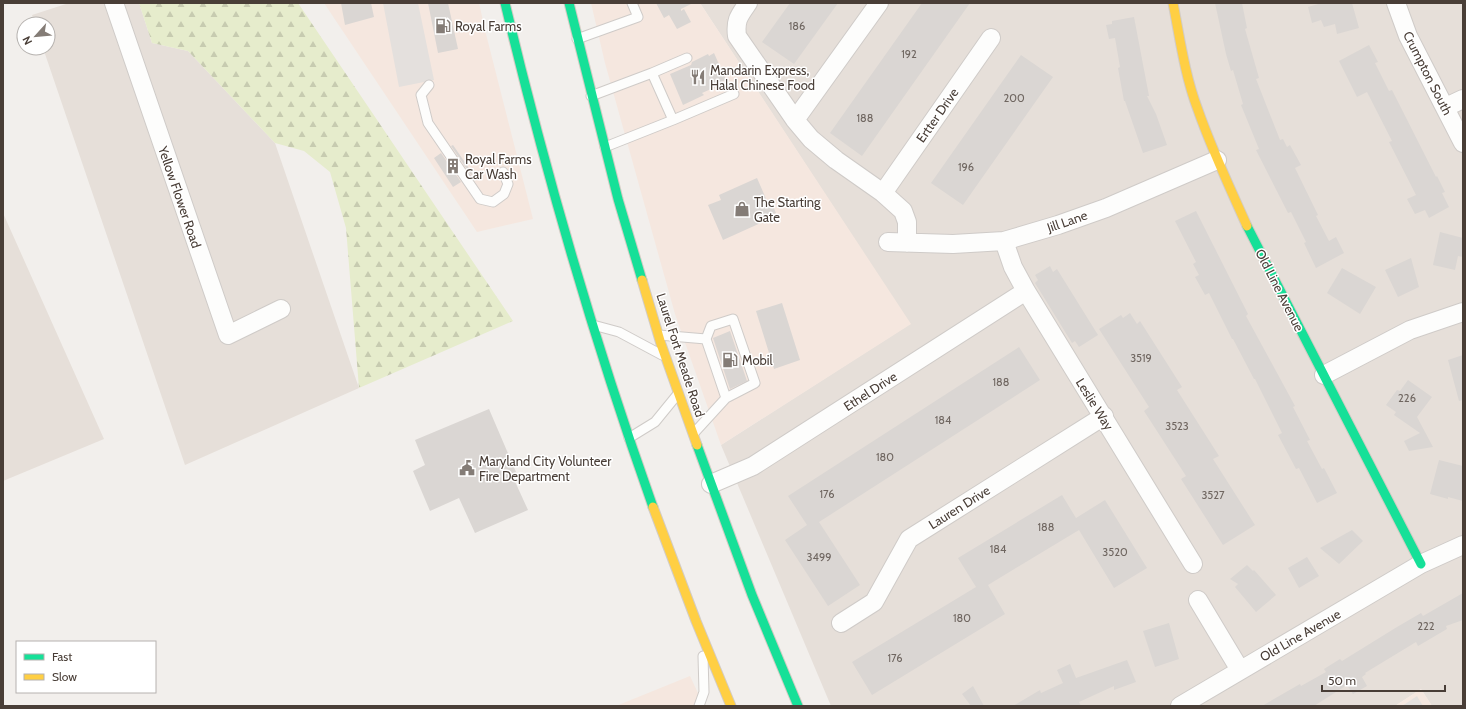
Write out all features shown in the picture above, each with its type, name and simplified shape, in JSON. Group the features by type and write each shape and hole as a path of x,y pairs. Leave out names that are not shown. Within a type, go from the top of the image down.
{"main road":[{"path":"505,3 522,77 559,217 591,325 654,513 702,637 731,706"},
{"name":"Laurel Fort Meade Road","path":"569,3 591,96 618,199 666,358 752,595 798,706"},
{"name":"Old Line Avenue","path":"1173,3 1183,56 1197,109 1217,160 1248,227 1421,564"}],"street":[{"name":"Yellow Flower Road","path":"114,3 228,335 281,309"},
{"path":"748,3 738,17 736,24 738,36 795,120 811,139 836,160 883,193 903,211 907,222 907,243"},
{"path":"795,120 879,3"},
{"name":"Crumpton South","path":"1396,3 1408,36 1446,107 1463,143"},
{"name":"Ertter Drive","path":"883,193 991,38"},
{"path":"1446,107 1463,99"},
{"name":"Jill Lane","path":"888,242 953,244 1004,241 1058,225 1106,208 1217,160"},
{"name":"Leslie Way","path":"1004,241 1012,267 1026,291 1104,416 1193,564"},
{"name":"Ethel Drive","path":"711,484 753,466 1026,291"},
{"path":"1324,375 1410,330 1463,312"},
{"name":"Lauren Drive","path":"841,623 874,602 909,539 1104,416"},
{"name":"Old Line Avenue","path":"1180,706 1421,564 1463,545"},
{"path":"1198,600 1240,670"}],"lane":[{"path":"577,39 638,18 632,3"},
{"path":"591,96 687,58"},
{"path":"652,73 673,120"},
{"path":"429,85 421,95 428,123 480,199 493,202 504,194 508,184 503,172"},
{"path":"605,147 734,94"},
{"path":"693,434 726,398 755,383 733,319 711,326 706,339 726,398"},
{"path":"591,325 619,332 666,358"},
{"path":"659,335 706,339"},
{"path":"629,438 655,422 678,393"},
{"path":"699,706 704,692 702,637"}],"shaded area":[{"path":"69,3 139,3 152,43 188,51 275,143 359,388 185,465 46,56 56,56 56,16 32,15"},
{"path":"324,3 479,3 533,219 477,232"},
{"path":"383,3 418,3 434,80 399,87"},
{"path":"591,3 700,3 911,324 721,445 675,314 605,63"},
{"path":"700,3 1463,3 1463,706 1432,706 1421,689 1395,706 831,706 721,445 910,324"},
{"path":"3,213 104,439 3,481"},
{"path":"690,676 704,706 616,706"},
{"path":"1421,689 1432,706 1395,706"},
{"path":"1417,696 1423,706 1402,706"}],"green space":[{"path":"139,3 298,3 513,321 359,388 346,228 330,172 304,151 275,143 188,51 152,43"}],"building":[{"path":"341,3 371,3 374,17 345,25"},
{"name":"Royal Farms","path":"428,3 448,3 458,49 438,53"},
{"path":"656,3 693,3 681,9 681,11 684,9 691,22 677,29 669,15 664,18"},
{"path":"790,3 838,3 794,64 762,42"},
{"path":"922,3 970,3 862,156 830,133"},
{"path":"1215,3 1242,3 1247,28 1245,29 1259,78 1256,79 1280,140 1283,139 1287,147 1290,145 1301,165 1295,168 1318,215 1316,216 1329,241 1336,237 1344,253 1316,268 1304,243 1306,242 1291,212 1288,213 1256,150 1259,149 1241,105 1243,104 1233,70 1231,71 1226,54"},
{"path":"1322,3 1352,3 1359,28 1337,34 1335,24 1324,27 1321,20 1312,23 1308,7"},
{"path":"1134,17 1149,96 1147,96 1156,114 1167,145 1143,153 1124,101 1118,68 1120,67 1115,38 1109,39 1106,25 1112,24 1112,21"},
{"path":"1369,45 1378,62 1375,63 1389,91 1392,90 1445,192 1442,193 1449,207 1429,218 1425,210 1415,214 1407,199 1416,195 1389,142 1392,141 1367,92 1357,97 1339,61"},
{"name":"Mandarin Express, Halal Chinese Food","path":"714,53 726,80 721,82 722,84 702,93 704,95 683,105 670,74 691,65 692,62 708,54 709,56"},
{"path":"1021,55 1053,77 963,205 931,183"},
{"path":"453,145 473,174 471,175 451,146"},
{"path":"441,153 461,182 453,187 434,158"},
{"name":"The Starting Gate","path":"757,178 767,201 770,200 776,213 773,214 774,217 723,240 708,205 721,200 719,195"},
{"path":"1196,211 1248,314 1246,316 1295,406 1293,407 1310,440 1307,441 1322,469 1324,468 1337,493 1317,503 1299,468 1296,469 1278,435 1282,433 1209,293 1205,295 1195,277 1199,275 1193,264 1196,262 1175,221"},
{"path":"1440,232 1463,238 1463,257 1458,256 1455,270 1433,265"},
{"path":"1411,258 1419,287 1398,297 1385,270"},
{"path":"1050,266 1053,272 1057,269 1098,335 1079,347 1075,341 1072,343 1035,283 1038,280 1035,275"},
{"path":"1342,268 1376,287 1360,314 1327,293"},
{"path":"782,303 800,360 774,369 756,311"},
{"path":"1130,313 1137,324 1140,321 1182,387 1177,390 1219,456 1213,459 1255,525 1223,545 1181,479 1186,476 1144,411 1149,407 1099,329 1121,315 1123,318"},
{"name":"Mobil","path":"730,331 747,381 730,389 713,338"},
{"path":"1019,347 1040,380 819,522 860,585 828,606 785,540 807,525 788,496"},
{"path":"1463,355 1463,400 1459,401 1448,360"},
{"path":"1408,380 1432,397 1417,417 1433,447 1409,451 1404,441 1420,433 1394,415 1396,412 1386,405 1397,390 1400,391"},
{"name":"Maryland City Volunteer Fire Department","path":"489,409 516,472 512,475 528,510 475,533 459,498 430,511 413,471 425,465 415,440"},
{"path":"1439,460 1463,466 1463,501 1430,494"},
{"path":"1062,495 1076,518 1105,500 1147,568 1114,588 1079,530 988,585 1005,614 872,695 852,662 976,587 958,558"},
{"path":"1352,530 1363,541 1339,564 1320,548"},
{"path":"1307,557 1319,576 1299,588 1288,568"},
{"path":"1247,565 1253,571 1254,570 1276,595 1256,612 1235,587 1238,584 1230,579"},
{"path":"1463,593 1463,620 1446,626 1447,629 1418,646 1416,642 1365,673 1366,674 1362,677 1367,686 1353,694 1347,685 1314,706 1262,706 1300,684 1301,686 1326,672 1324,669 1340,659 1342,661 1421,613 1423,616"},
{"path":"1169,623 1179,659 1155,667 1143,631"},
{"path":"1127,660 1136,682 1114,690 1114,686 1079,702 1081,706 1013,706 1040,690 1041,693 1063,683 1057,670 1070,664 1076,678"},
{"path":"973,686 984,706 971,706 962,694"}],"traffic: fast":[{"path":"505,3 537,131 572,257 631,445 653,507"},
{"path":"569,3 618,199 642,280"},
{"path":"1247,226 1421,564"},
{"path":"697,445 752,595 798,706"}],"traffic: slow":[{"path":"1173,3 1183,57 1193,97 1215,154 1247,226"},
{"path":"642,280 661,344 697,445"},
{"path":"653,507 696,621 731,706"}],"place":[{"name":"Royal Farms","path":"443,26"},
{"name":"Mandarin Express, Halal Chinese Food","path":"698,77"},
{"name":"Royal Farms Car Wash","path":"453,166"},
{"name":"The Starting Gate","path":"742,209"},
{"name":"Mobil","path":"730,360"},
{"name":"Maryland City Volunteer Fire Department","path":"467,468"}]}
